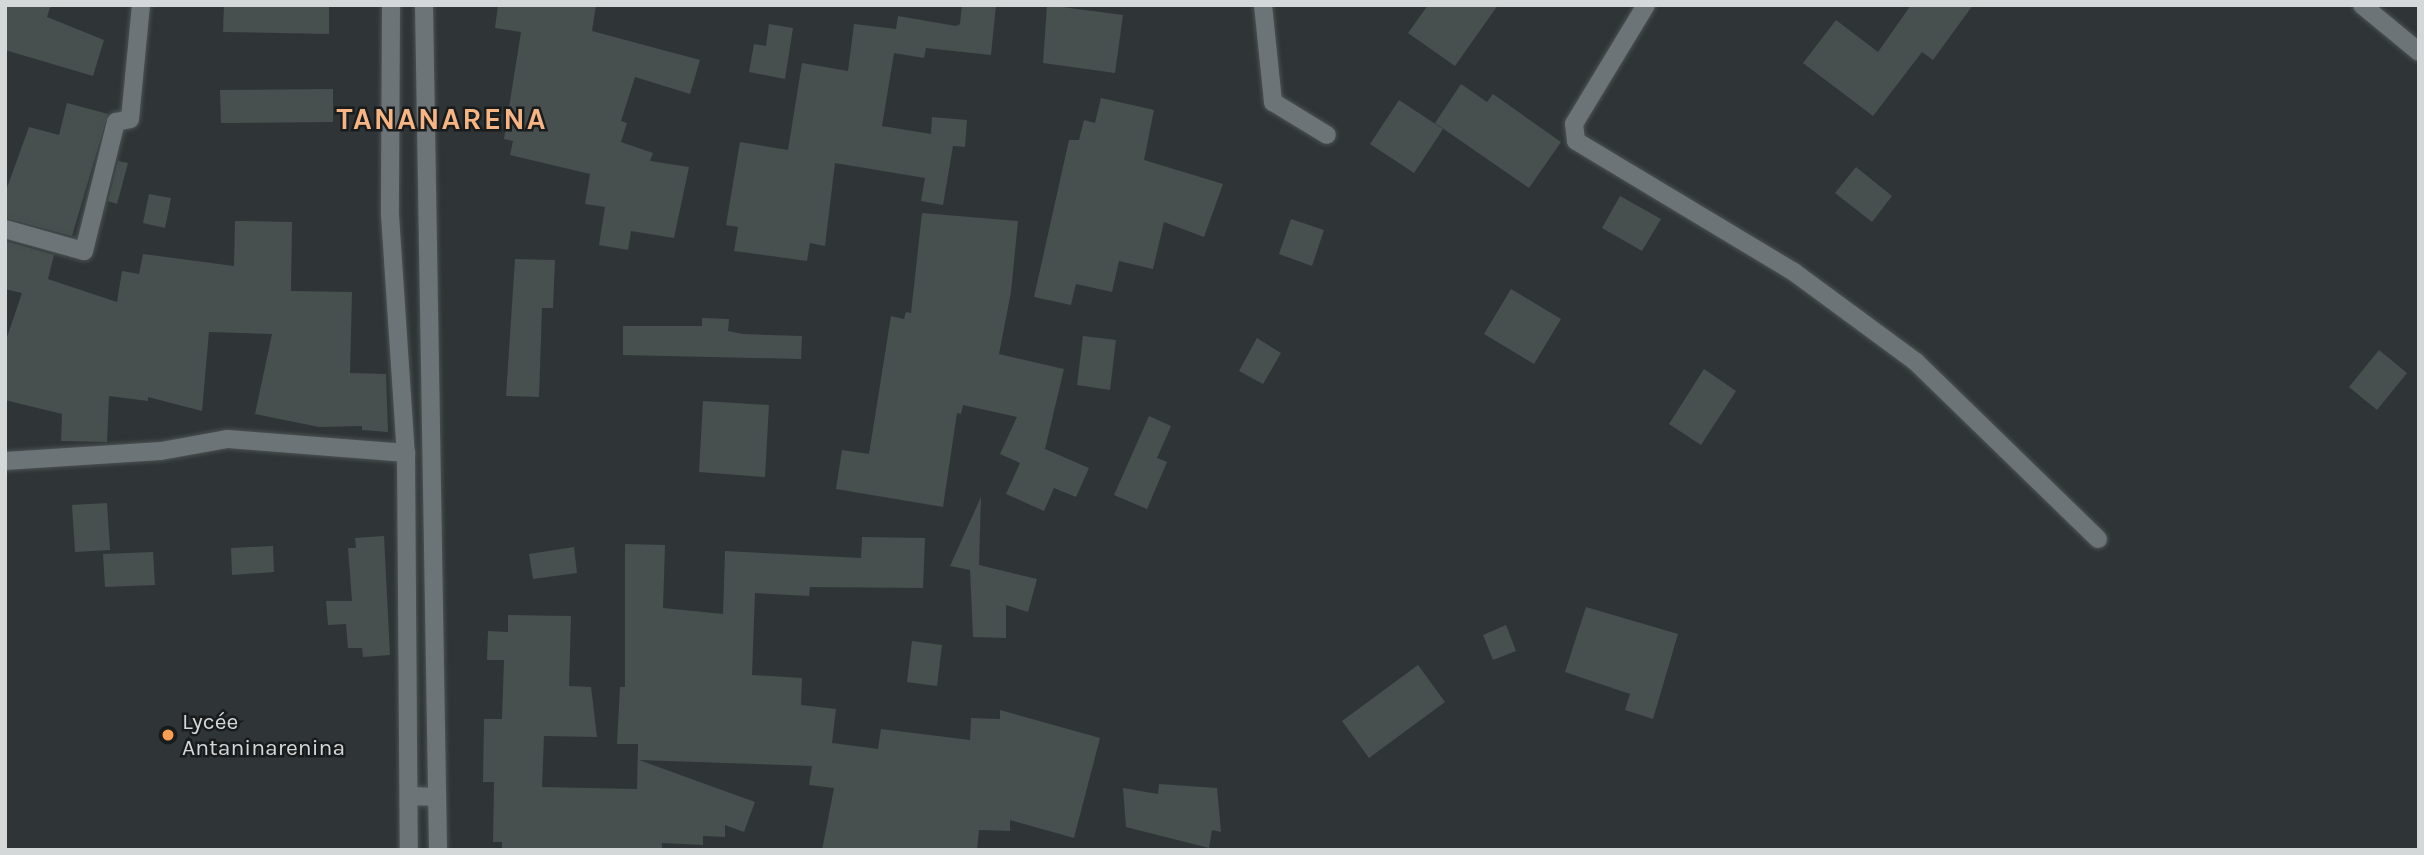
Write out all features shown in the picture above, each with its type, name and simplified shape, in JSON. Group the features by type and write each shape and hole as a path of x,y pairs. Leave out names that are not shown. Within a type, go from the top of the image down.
{"street":[{"path":"5,229 84,251 116,122 130,119 141,5"},
{"path":"391,5 390,215 406,453 409,850"},
{"path":"424,5 435,488 438,850"},
{"path":"1262,5 1273,102 1327,135"},
{"path":"1646,5 1574,124 1576,141 1794,272 1916,362 2098,539"},
{"path":"2362,5 2419,52"},
{"path":"5,461 161,451 228,439 406,453"},
{"path":"406,483 435,488"},
{"path":"409,796 437,797"}],"building":[{"path":"5,5 51,5 47,17 104,40 93,76 5,50"},
{"path":"224,5 329,5 329,34 223,32"},
{"path":"498,5 596,5 592,31 700,60 690,94 635,77 621,121 627,123 621,142 653,153 650,161 689,167 674,238 631,231 628,250 599,245 605,207 585,204 590,174 510,155 513,141 504,139 521,32 495,28"},
{"path":"962,5 996,5 991,55 926,48 924,58 894,53 882,126 931,134 932,117 967,120 965,147 953,146 943,205 921,201 925,178 835,163 825,246 810,243 807,261 734,251 738,227 726,225 740,142 788,150 802,63 848,71 854,24 896,29 898,16 956,26 960,24"},
{"path":"1047,5 1123,15 1115,73 1043,63"},
{"path":"1428,5 1498,5 1455,66 1408,33"},
{"path":"1911,5 1973,5 1933,60 1922,52 1873,116 1803,63 1836,20 1878,52"},
{"path":"769,24 793,28 785,79 749,72 754,44 766,46"},
{"path":"1461,84 1487,102 1493,94 1561,142 1529,188 1435,123"},
{"path":"333,89 333,122 221,123 220,90"},
{"path":"1101,98 1154,110 1144,160 1223,184 1204,237 1164,222 1153,269 1119,261 1112,292 1076,284 1071,305 1034,297 1069,140 1079,140 1084,120 1095,123"},
{"path":"1399,100 1443,129 1414,173 1370,144"},
{"path":"67,103 108,114 72,236 5,218 5,193 29,127 59,135"},
{"path":"118,161 128,163 117,204 108,201"},
{"path":"1856,167 1892,196 1872,222 1835,193"},
{"path":"149,194 171,198 165,228 143,223"},
{"path":"1620,196 1661,219 1642,251 1602,228"},
{"path":"922,213 1018,221 1011,292 999,354 1064,369 1045,449 1089,468 1076,497 1054,488 1044,511 1006,494 1020,463 1000,454 1017,417 963,405 961,414 957,413 943,507 836,489 842,450 869,454 891,316 904,319 906,312 911,313"},
{"path":"1291,219 1324,230 1312,266 1279,254"},
{"path":"235,221 292,222 291,291 352,292 350,373 386,374 388,432 362,430 362,426 319,427 255,414 272,334 209,332 202,411 148,397 148,401 109,396 107,442 61,441 62,414 5,400 6,340 22,293 5,289 5,241 54,255 48,279 117,302 122,271 139,274 143,254 234,266"},
{"path":"515,259 555,260 553,308 542,308 539,397 506,396"},
{"path":"1511,289 1561,319 1534,364 1484,334"},
{"path":"702,318 729,319 728,331 743,334 802,336 801,359 623,355 623,326 702,326"},
{"path":"1083,336 1116,340 1110,390 1077,385"},
{"path":"1257,338 1281,353 1263,384 1239,371"},
{"path":"2379,350 2407,373 2377,410 2349,387"},
{"path":"1704,369 1736,391 1701,445 1669,424"},
{"path":"703,401 769,405 765,477 699,472"},
{"path":"1149,416 1171,426 1157,458 1167,462 1147,509 1114,495"},
{"path":"981,497 979,565 1037,579 1028,612 1006,605 1006,638 973,637 970,570 950,566"},
{"path":"107,503 110,550 75,552 72,505"},
{"path":"384,536 390,655 363,657 362,648 348,648 346,624 328,625 326,601 352,601 348,548 356,548 355,538"},
{"path":"862,537 925,538 923,588 810,587 809,596 755,593 752,675 802,678 801,705 836,709 832,743 878,749 881,729 970,740 971,718 1000,719 1000,710 1100,738 1074,838 1010,820 1010,831 979,830 977,850 822,850 834,788 809,785 812,766 639,760 755,802 744,832 725,825 725,837 703,836 703,845 662,843 662,848 502,850 502,842 493,842 494,782 483,782 484,719 502,719 504,660 487,660 488,631 508,632 508,615 571,616 569,686 591,687 597,737 544,736 542,787 637,789 638,744 617,744 620,687 625,687 625,544 665,545 663,608 723,614 725,551 861,558"},
{"path":"273,546 274,572 232,575 231,548"},
{"path":"574,547 577,573 533,579 529,554"},
{"path":"153,552 155,585 105,587 103,554"},
{"path":"1586,607 1678,634 1653,719 1625,710 1630,694 1565,672"},
{"path":"1506,625 1516,651 1493,660 1483,635"},
{"path":"912,641 942,645 937,686 907,682"},
{"path":"1418,665 1445,702 1369,758 1342,721"},
{"path":"1159,784 1217,788 1221,832 1212,830 1209,848 1126,827 1123,788 1158,794"}],"place":[{"name":"Lycée Antaninarenina","path":"168,735"}],"district":[{"name":"TANANARENA","path":"442,119"}]}
